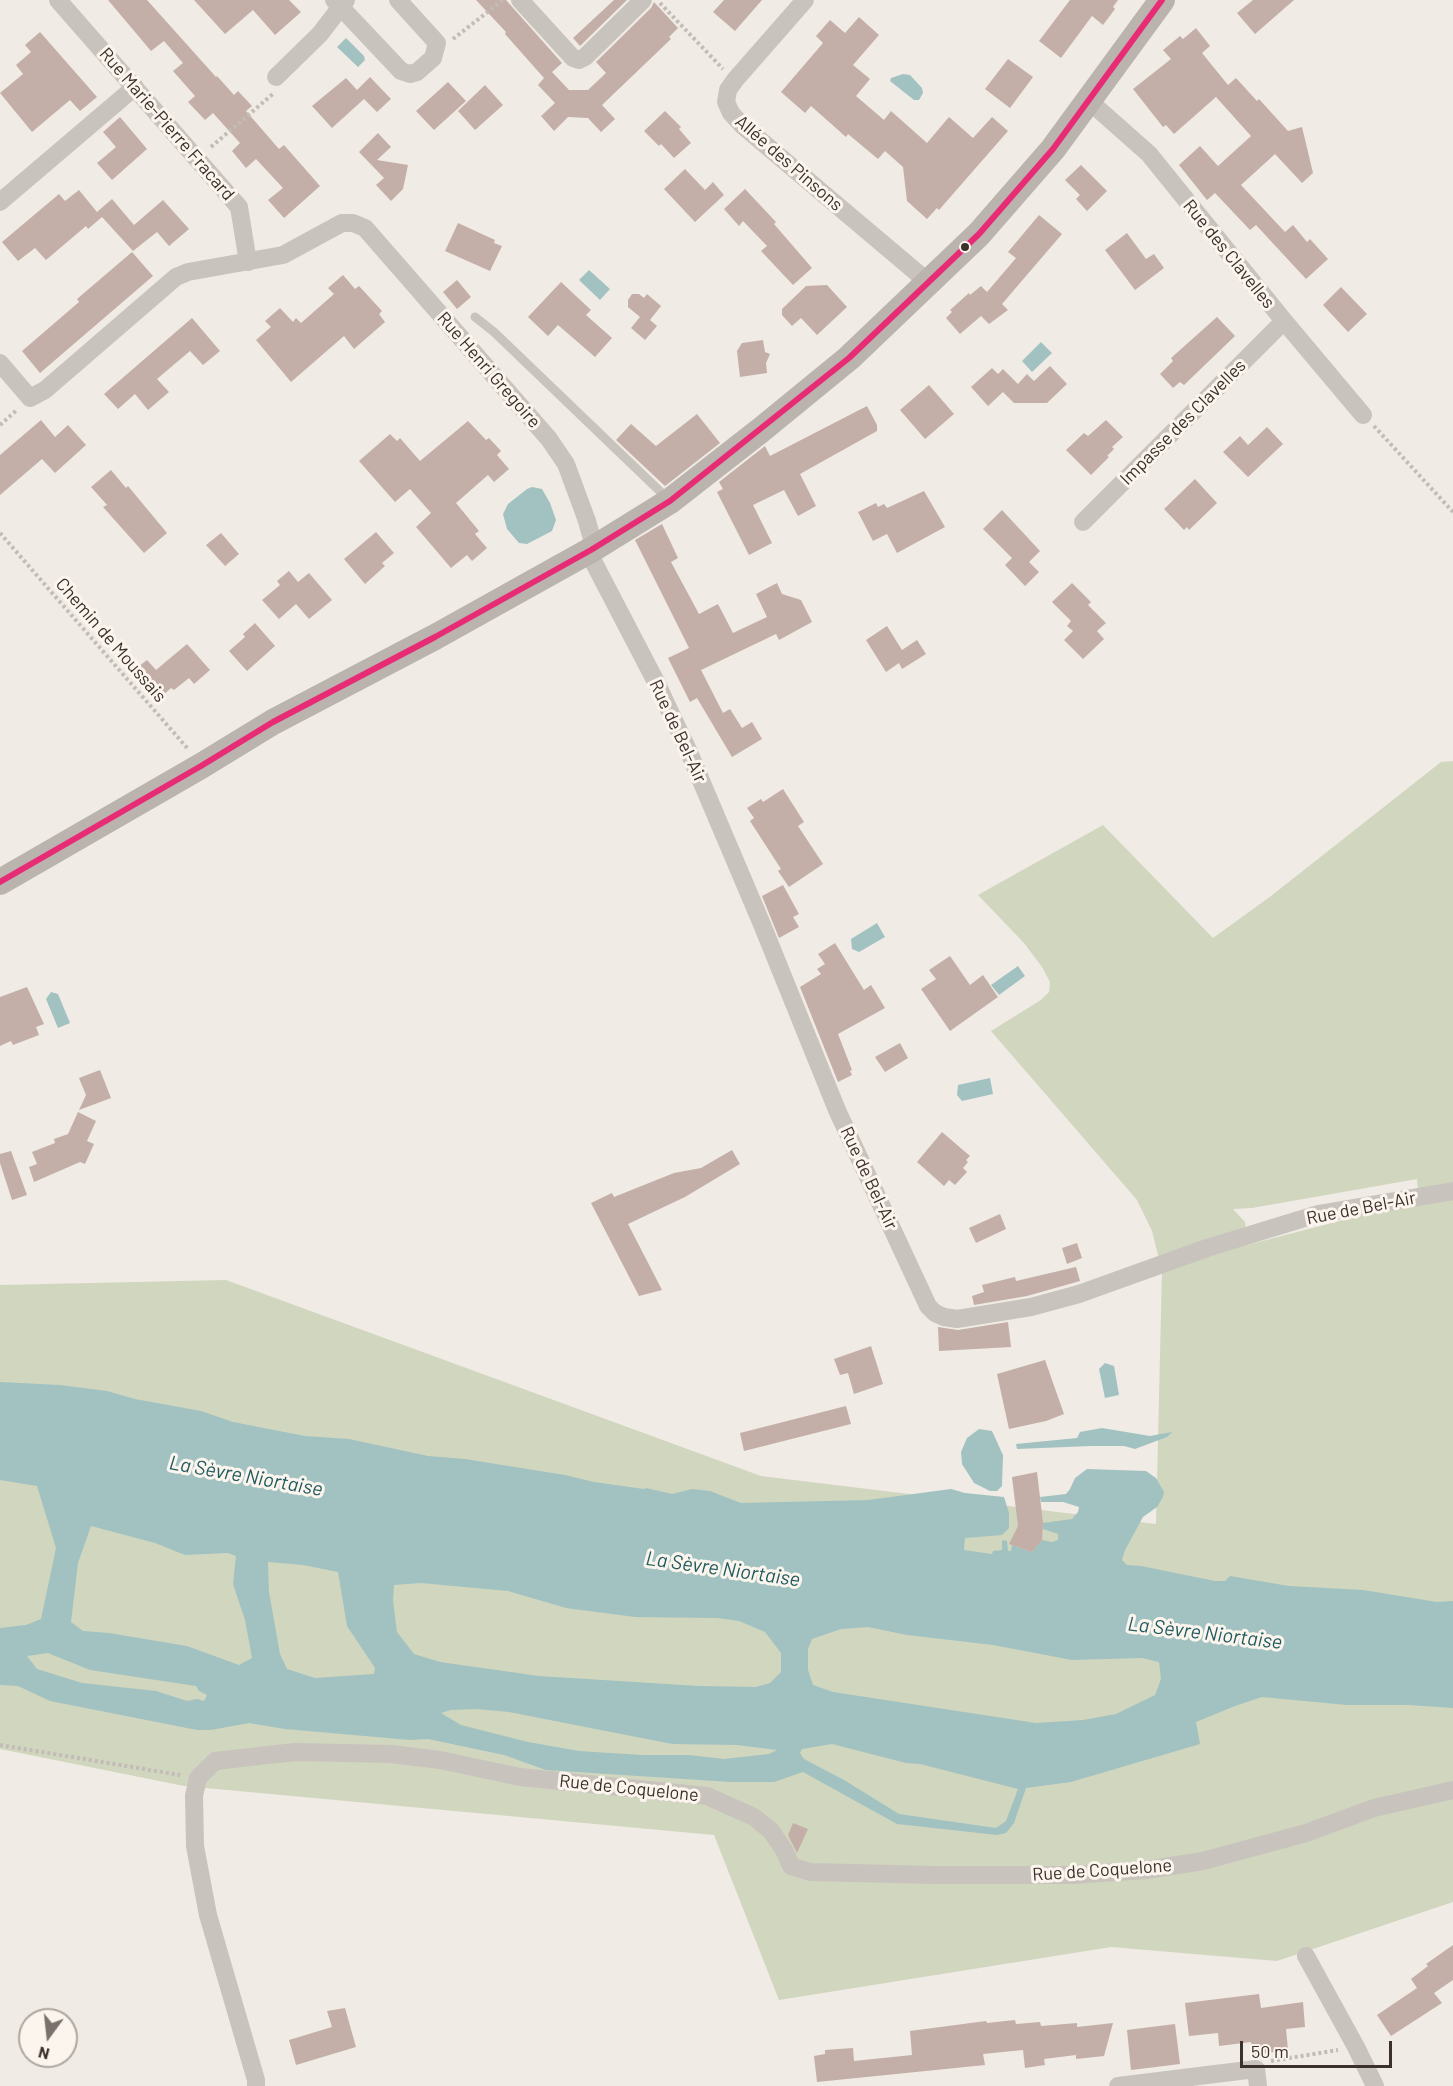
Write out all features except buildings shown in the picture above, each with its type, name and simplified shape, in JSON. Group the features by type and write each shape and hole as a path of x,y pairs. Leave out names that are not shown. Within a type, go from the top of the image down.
{"street":[{"name":"Rue Marie-Pierre Fracard","path":"58,0 239,207 248,262"},
{"path":"276,76 320,34 340,2 401,71 410,74 417,72 433,58 437,43 398,0"},
{"path":"520,0 573,58 579,60 585,57 643,0"},
{"name":"Allée des Pinsons","path":"806,0 735,80 728,90 726,102 742,125 928,282"},
{"path":"0,882 273,722 435,637 591,550 670,501 849,358 980,234 1053,149 1162,0"},
{"path":"0,202 135,87"},
{"name":"Rue des Clavelles","path":"1088,100 1149,154 1363,415"},
{"name":"Rue Henri Gregoire","path":"248,262 283,255 342,223 353,223 365,228 549,439 566,464 587,521 592,539 591,550"},
{"path":"0,363 30,398 45,390 176,277 188,272 248,262"},
{"name":"Impasse des Clavelles","path":"1083,522 1284,321"},
{"name":"Rue de Bel-Air","path":"591,550 602,578 688,750 837,1110 928,1306 935,1312 944,1317 957,1319 1031,1307 1079,1294 1207,1248 1318,1214 1453,1191"},
{"name":"Rue de Coquelone","path":"198,1778 215,1761 295,1752 391,1754 440,1760 520,1777 707,1796 754,1817 771,1831 784,1850 791,1866 810,1872 936,1875 1073,1875 1146,1870 1214,1857 1306,1833 1374,1808 1453,1790"},
{"path":"198,1778 194,1797 195,1846 208,1915 256,2086"},
{"path":"1306,1956 1375,2086"},
{"path":"1118,2086 1257,2077"}],"lane":[{"path":"475,317 494,332 670,501"}],"path":[{"path":"437,43 450,41 461,34 503,0"},
{"path":"658,0 735,80"},
{"path":"197,160 284,85 276,76"},
{"path":"1363,415 1453,512"},
{"name":"Chemin de Moussais","path":"0,533 201,766"},
{"path":"0,1745 198,1778"},
{"path":"1257,2077 1271,2060 1356,2047"}],"green space":[{"path":"1453,761 1453,1902 1277,1961 1111,1947 779,2000 714,1835 184,1786 0,1749 0,1285 226,1280 761,1476 1156,1524 1162,1271 1152,1231 1137,1200 991,1031 1041,1000 1049,992 1050,982 1024,943 978,895 1103,825 1213,938 1271,896 1441,762","holes":["1417,1179 1419,1204 1351,1218 1247,1245 1245,1222 1233,1209 1252,1208"]}],"water":[{"path":"346,38 364,56 365,60 358,67 337,47"},
{"path":"903,74 910,75 922,88 923,93 919,100 914,100 890,81 891,78"},
{"path":"589,270 610,289 600,300 579,280"},
{"path":"1041,342 1052,353 1032,372 1022,361"},
{"path":"532,487 542,489 556,520 552,531 527,544 519,543 507,529 503,514 508,504"},
{"path":"877,923 885,937 859,952 852,949 851,939"},
{"path":"1018,966 1025,976 999,995 991,985"},
{"path":"51,992 58,994 70,1023 58,1028 46,999"},
{"path":"990,1078 993,1094 962,1101 957,1095 958,1085"},
{"path":"1105,1363 1114,1366 1119,1395 1105,1398 1099,1369"},
{"name":"La Sèvre Niortaise","path":"0,1382 60,1385 107,1391 135,1399 201,1411 233,1422 305,1436 349,1439 428,1456 465,1459 672,1494 692,1489 710,1491 741,1503 868,1500 951,1489 965,1493 1004,1497 1009,1513 1009,1528 1002,1535 965,1538 964,1550 992,1554 993,1551 1002,1550 1002,1540 1007,1541 1008,1551 1011,1551 1012,1545 1032,1552 1042,1540 1052,1542 1058,1540 1058,1534 1043,1529 1043,1523 1072,1519 1079,1507 1063,1502 1041,1502 1040,1497 1066,1494 1075,1478 1087,1469 1146,1471 1156,1478 1164,1492 1163,1497 1157,1507 1143,1517 1125,1550 1122,1560 1127,1565 1215,1581 1225,1581 1230,1576 1289,1586 1363,1590 1437,1602 1453,1601 1453,1708 1347,1705 1262,1697 1196,1722 1200,1744 1071,1782 1026,1788 1014,1823 1006,1833 997,1835 897,1824 803,1772 774,1782 731,1782 546,1770 504,1755 428,1739 410,1740 285,1729 249,1723 211,1730 197,1730 50,1701 18,1686 0,1685 0,1628 26,1625 41,1619 56,1548 37,1486 0,1480","holes":["91,1526 155,1543 185,1555 228,1553 236,1556 233,1584 245,1620 252,1658 239,1665 187,1646 83,1631 71,1622 78,1563","268,1562 303,1565 338,1572 347,1626 375,1668 374,1674 315,1678 287,1669 280,1654 269,1592","421,1583 508,1591 566,1608 635,1617 717,1618 739,1621 765,1632 781,1653 781,1672 770,1683 756,1687 699,1686 539,1676 440,1662 414,1654 397,1632 393,1601 394,1585","868,1627 907,1635 993,1645 1072,1660 1142,1658 1159,1662 1161,1679 1155,1695 1116,1714 1083,1720 1036,1723 833,1692 813,1685 808,1670 808,1649 812,1639 841,1629","48,1653 90,1670 196,1686 199,1691 207,1695 204,1701 197,1699 187,1701 156,1691 82,1683 37,1669 27,1656","476,1709 509,1712 672,1744 737,1745 777,1750 769,1754 724,1759 689,1755 579,1751 528,1742 461,1725 441,1713 451,1710","832,1744 1018,1789 1006,1821 996,1828 899,1814 844,1780 804,1759 800,1753 802,1749"]},
{"path":"1102,1428 1150,1436 1172,1432 1167,1437 1135,1449 1124,1446 1091,1446 1017,1449 1016,1444 1077,1438 1080,1432"},
{"path":"979,1429 992,1431 1003,1455 1002,1486 997,1491 990,1491 974,1483 962,1464 961,1452 967,1438"}],"transit line":[{"path":"0,882 273,722 435,637 591,550 670,501 849,358 979,234 1053,149 1162,0"}]}
